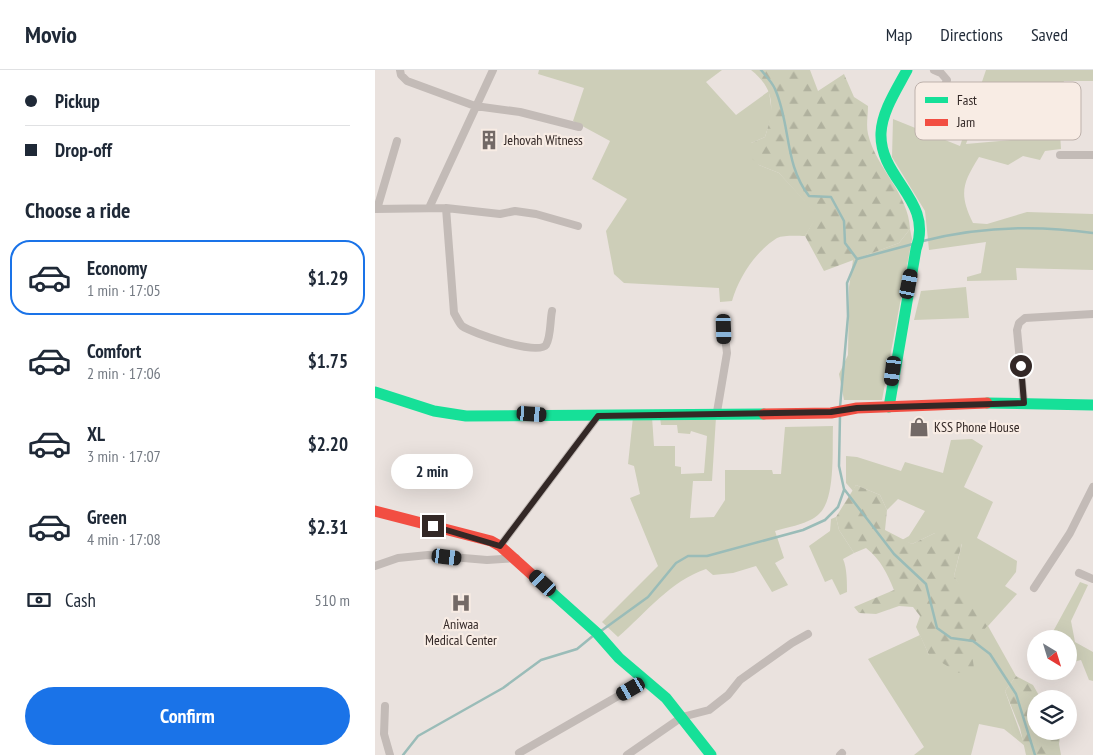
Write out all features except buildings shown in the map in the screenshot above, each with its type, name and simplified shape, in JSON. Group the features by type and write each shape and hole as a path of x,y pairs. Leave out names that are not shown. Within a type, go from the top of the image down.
{"street":[{"path":"400,70 401,75 407,81 475,106 520,112 579,127"},
{"path":"429,208 493,70"},
{"path":"889,407 916,249 921,234 918,216 882,150 881,134 888,106 907,70"},
{"path":"934,70 941,72 947,80 946,82"},
{"path":"397,141 376,209 447,208 500,214 515,211 536,214 578,226"},
{"path":"1060,156 1093,155"},
{"path":"447,208 453,313 461,325 511,344 534,350 541,349 547,342 552,311"},
{"path":"1024,403 1017,330 1019,323 1025,318 1093,314"},
{"path":"717,412 727,353 724,329"},
{"path":"375,392 434,411 466,416 831,412 857,408 1024,403 1093,405"},
{"path":"500,546 598,416"},
{"path":"1034,588 1070,533 1093,487"},
{"path":"375,511 491,541 500,546 516,558 597,633 619,658 646,680 683,717 711,755"},
{"path":"375,566 398,558 428,555 487,560 516,558"},
{"path":"1079,574 1093,578"},
{"path":"627,755 683,717 709,710 727,695 740,680 792,643 809,634"},
{"path":"519,753 646,680"},
{"path":"385,706 384,734 389,755"}],"green space":[{"path":"539,70 722,70 706,82 736,115 769,91 772,114 765,137 751,143 759,165 779,173 818,215 805,236 777,238 762,250 744,274 732,301 720,302 719,288 624,283 614,274 606,231 627,199 592,179 610,141 573,121 584,88 538,74"},
{"path":"751,70 810,70 818,91 844,74 854,97 868,106 867,131 872,146 904,204 908,216 910,229 899,243 824,271 805,236 817,215 779,173 759,165 746,153 751,143 765,137 771,109 771,100 765,85"},
{"path":"986,70 1093,70 1093,81 982,82"},
{"path":"893,119 915,128 915,140 945,140 960,146 962,140 967,140 966,144 1011,140 1060,140 1061,149 1045,151 1040,160 1023,156 1008,165 979,157 964,189 966,204 973,223 987,224 1027,212 1093,214 1093,270 1016,268 1017,280 967,281 967,277 981,273 986,242 929,250 925,211 892,157"},
{"path":"910,229 912,239 882,400 844,400 839,374 848,355 849,287 853,260 899,243"},
{"path":"966,287 969,318 914,320 921,291"},
{"path":"633,417 652,417 654,446 675,446 675,466 681,467 681,474 704,473 707,436 691,431 690,434 678,433 677,425 661,425 660,417 716,417 712,481 693,481 690,518 714,517 725,500 725,470 772,470 773,474 781,474 785,427 833,426 831,486 824,507 819,514 810,520 775,531 784,558 775,563 788,585 772,592 756,566 733,573 713,575 706,569 693,574 670,589 618,637 602,622 658,566 630,498 640,494 634,466 628,464"},
{"path":"972,439 983,446 964,487 993,502 977,538 1017,561 1016,572 1005,586 1017,594 988,626 1016,676 1005,691 1025,746 1004,729 979,724 971,755 914,755 924,747 868,659 920,635 929,655 963,592 954,576 962,544 935,533 912,544 902,540 909,536 925,511 898,499 887,510 880,495 856,485 853,491 846,483 846,456 857,457 901,471 905,462 943,473 951,440"},
{"path":"856,485 880,495 887,510 885,530 912,544 935,533 955,531 962,543 954,576 987,626 971,648 974,668 959,673 929,655 916,627 920,616 913,607 899,606 876,614 859,613 854,607 894,590 886,572 876,557 866,548 854,553 839,530 836,517"},
{"path":"836,517 839,530 854,553 843,559 846,571 847,592 840,595 832,579 825,582 809,546 830,531 831,519"},
{"path":"1080,582 1088,585 1071,621 1073,630 1054,630"},
{"path":"1077,643 1093,652 1093,681 1089,680 1081,660 1077,661"},
{"path":"1016,676 1033,685 1036,690 1027,690 1027,740 1060,740 1061,755 1026,755 1020,728 1005,691"}],"waterway":[{"path":"761,70 774,86 780,103 791,158 801,184 809,196 831,197 844,221 845,243 857,259 847,283 848,316 840,407"},
{"path":"923,241 986,230 1029,228 1093,233"},
{"path":"857,259 913,244"},
{"path":"840,415 839,466 844,489 894,554 926,584 937,628 951,638 973,641 990,654 1016,694 1035,755"},
{"path":"601,631 648,597 676,563 688,556 707,556 803,530 825,520 838,507 844,490"},
{"path":"403,755 418,736 503,688 541,660 577,649 594,635"}],"traffic: fast":[{"path":"889,407 920,232 918,217 912,203 888,164 883,149 881,133 887,108 907,70"},
{"path":"375,392 434,411 466,416 764,414"},
{"path":"987,403 1093,405"},
{"path":"549,590 597,633 619,658 666,698 711,755"}],"traffic: jam":[{"path":"764,414 831,413 857,408 987,403"},
{"path":"375,511 491,541 500,546 549,590"}],"place":[{"name":"Jehovah Witness","path":"489,140"},
{"name":"KSS Phone House","path":"919,427"},
{"name":"Aniwaa Medical Center","path":"461,603"}],"route":[{"path":"433,526 491,541 500,546 598,416 717,412 831,412 857,408 1024,403 1021,366"}]}
